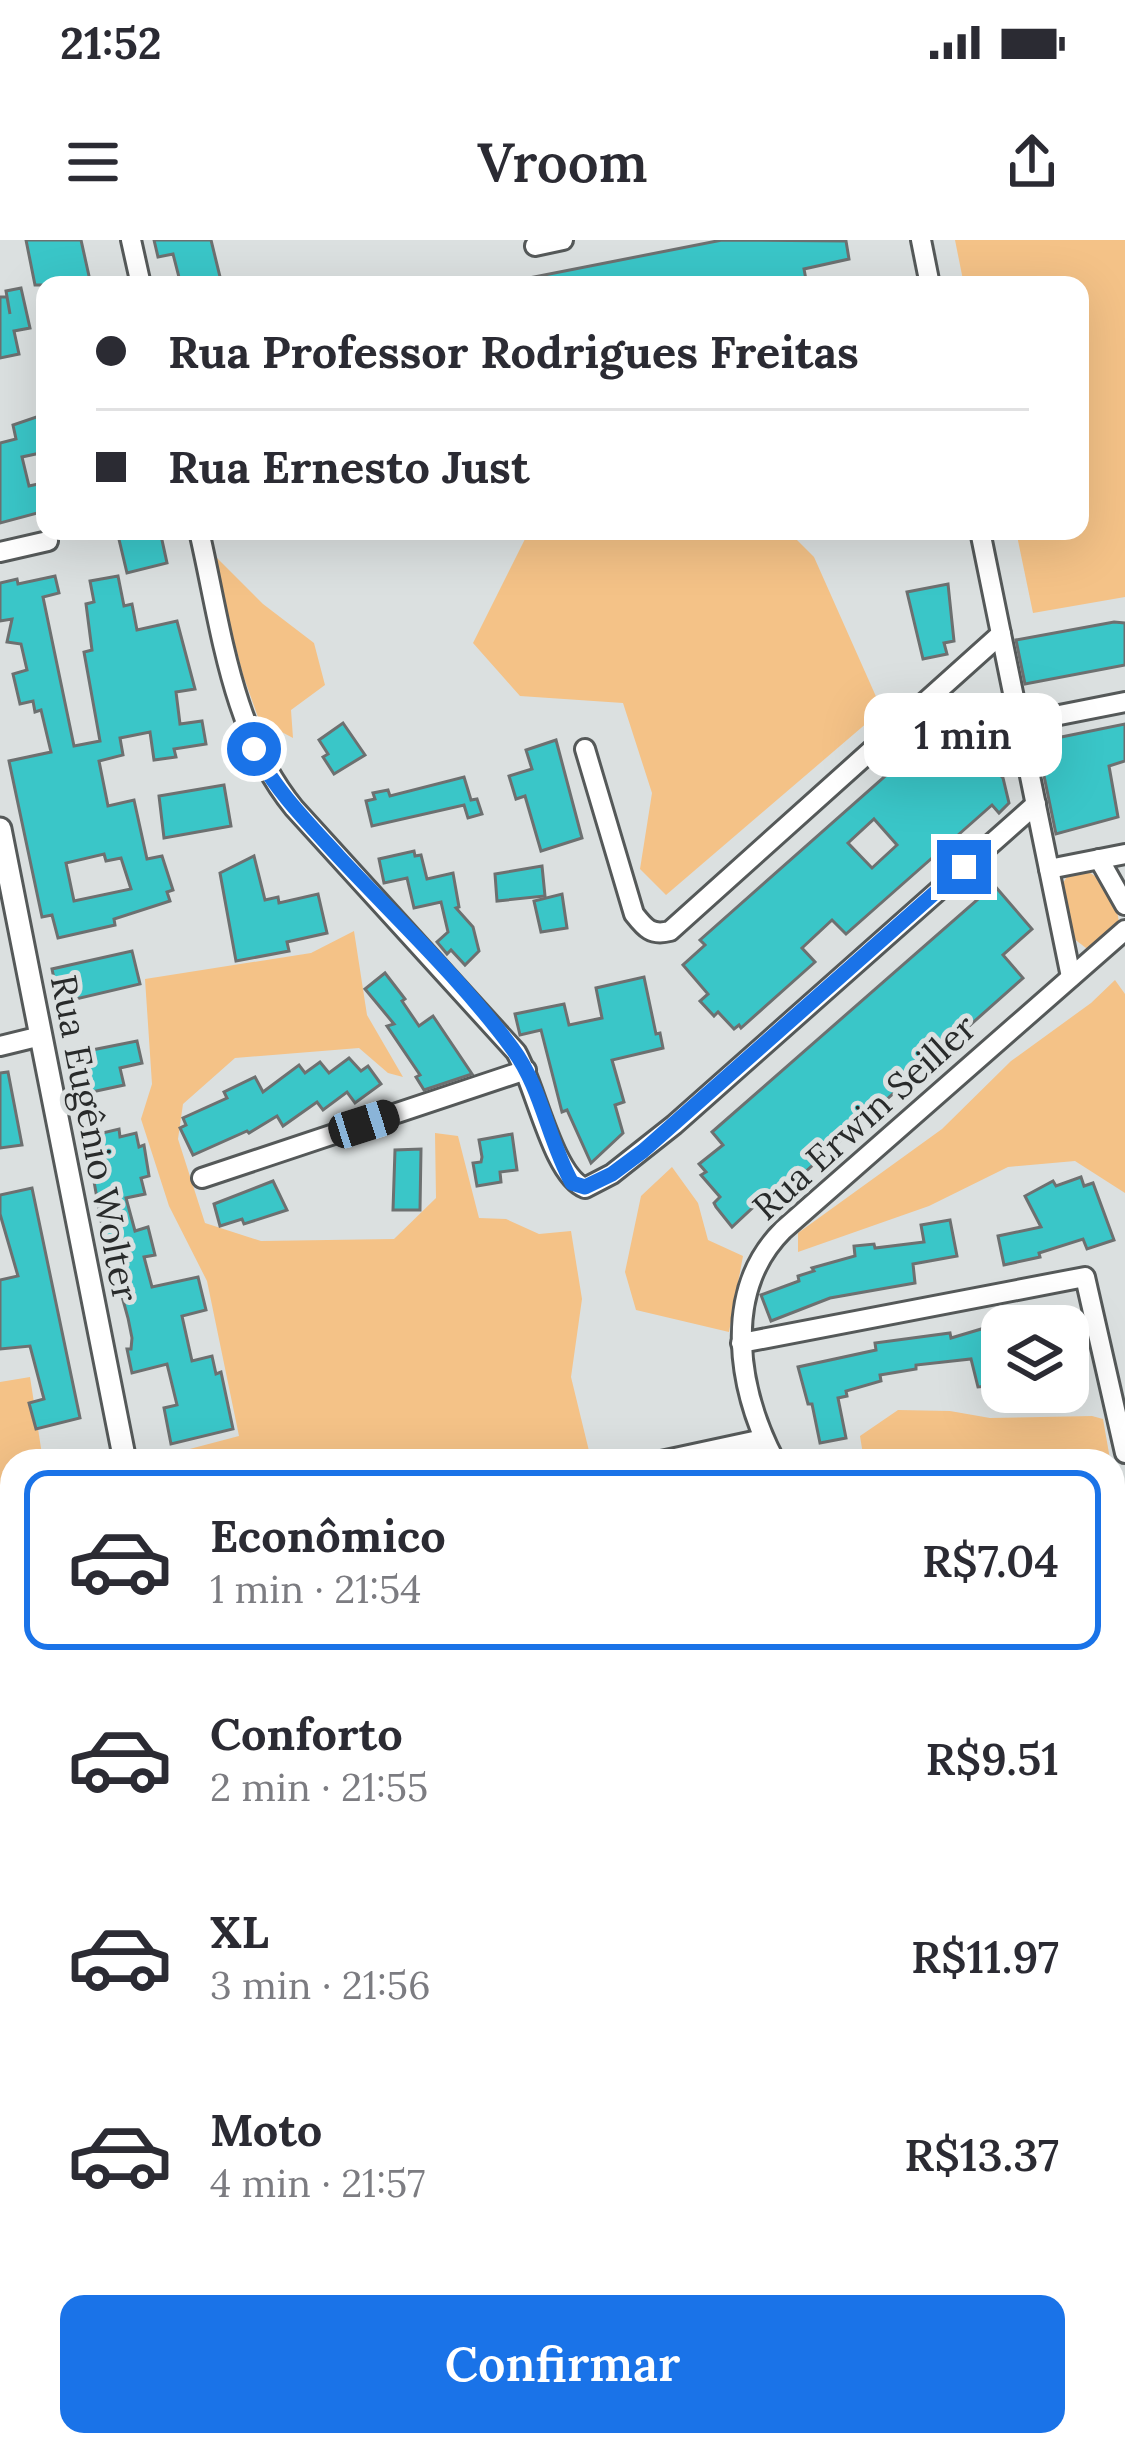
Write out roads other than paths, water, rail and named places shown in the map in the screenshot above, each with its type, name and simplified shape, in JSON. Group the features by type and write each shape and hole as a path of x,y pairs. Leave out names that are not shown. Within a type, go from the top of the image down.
{"street":[{"path":"131,240 139,276"},
{"path":"536,245 563,240"},
{"path":"921,240 928,276"},
{"path":"201,540 244,723 265,771 482,1011 526,1070 572,1183 585,1187 612,1174 674,1125 1036,803"},
{"path":"982,540 1072,976"},
{"path":"0,552 47,541"},
{"path":"585,749 634,914 645,929 657,934 670,931 1001,634"},
{"path":"1019,723 1125,702"},
{"name":"Rua Eugênio Wolter","path":"0,829 123,1449"},
{"path":"1049,869 1125,854"},
{"path":"1099,859 1125,905"},
{"name":"Rua Erwin Seiller","path":"768,1449 746,1391 742,1343 748,1292 761,1256 771,1242 1125,930"},
{"path":"0,1046 41,1036"},
{"path":"202,1178 526,1070"},
{"path":"742,1343 1085,1277 1124,1449"},
{"path":"717,1449 763,1439"}]}
